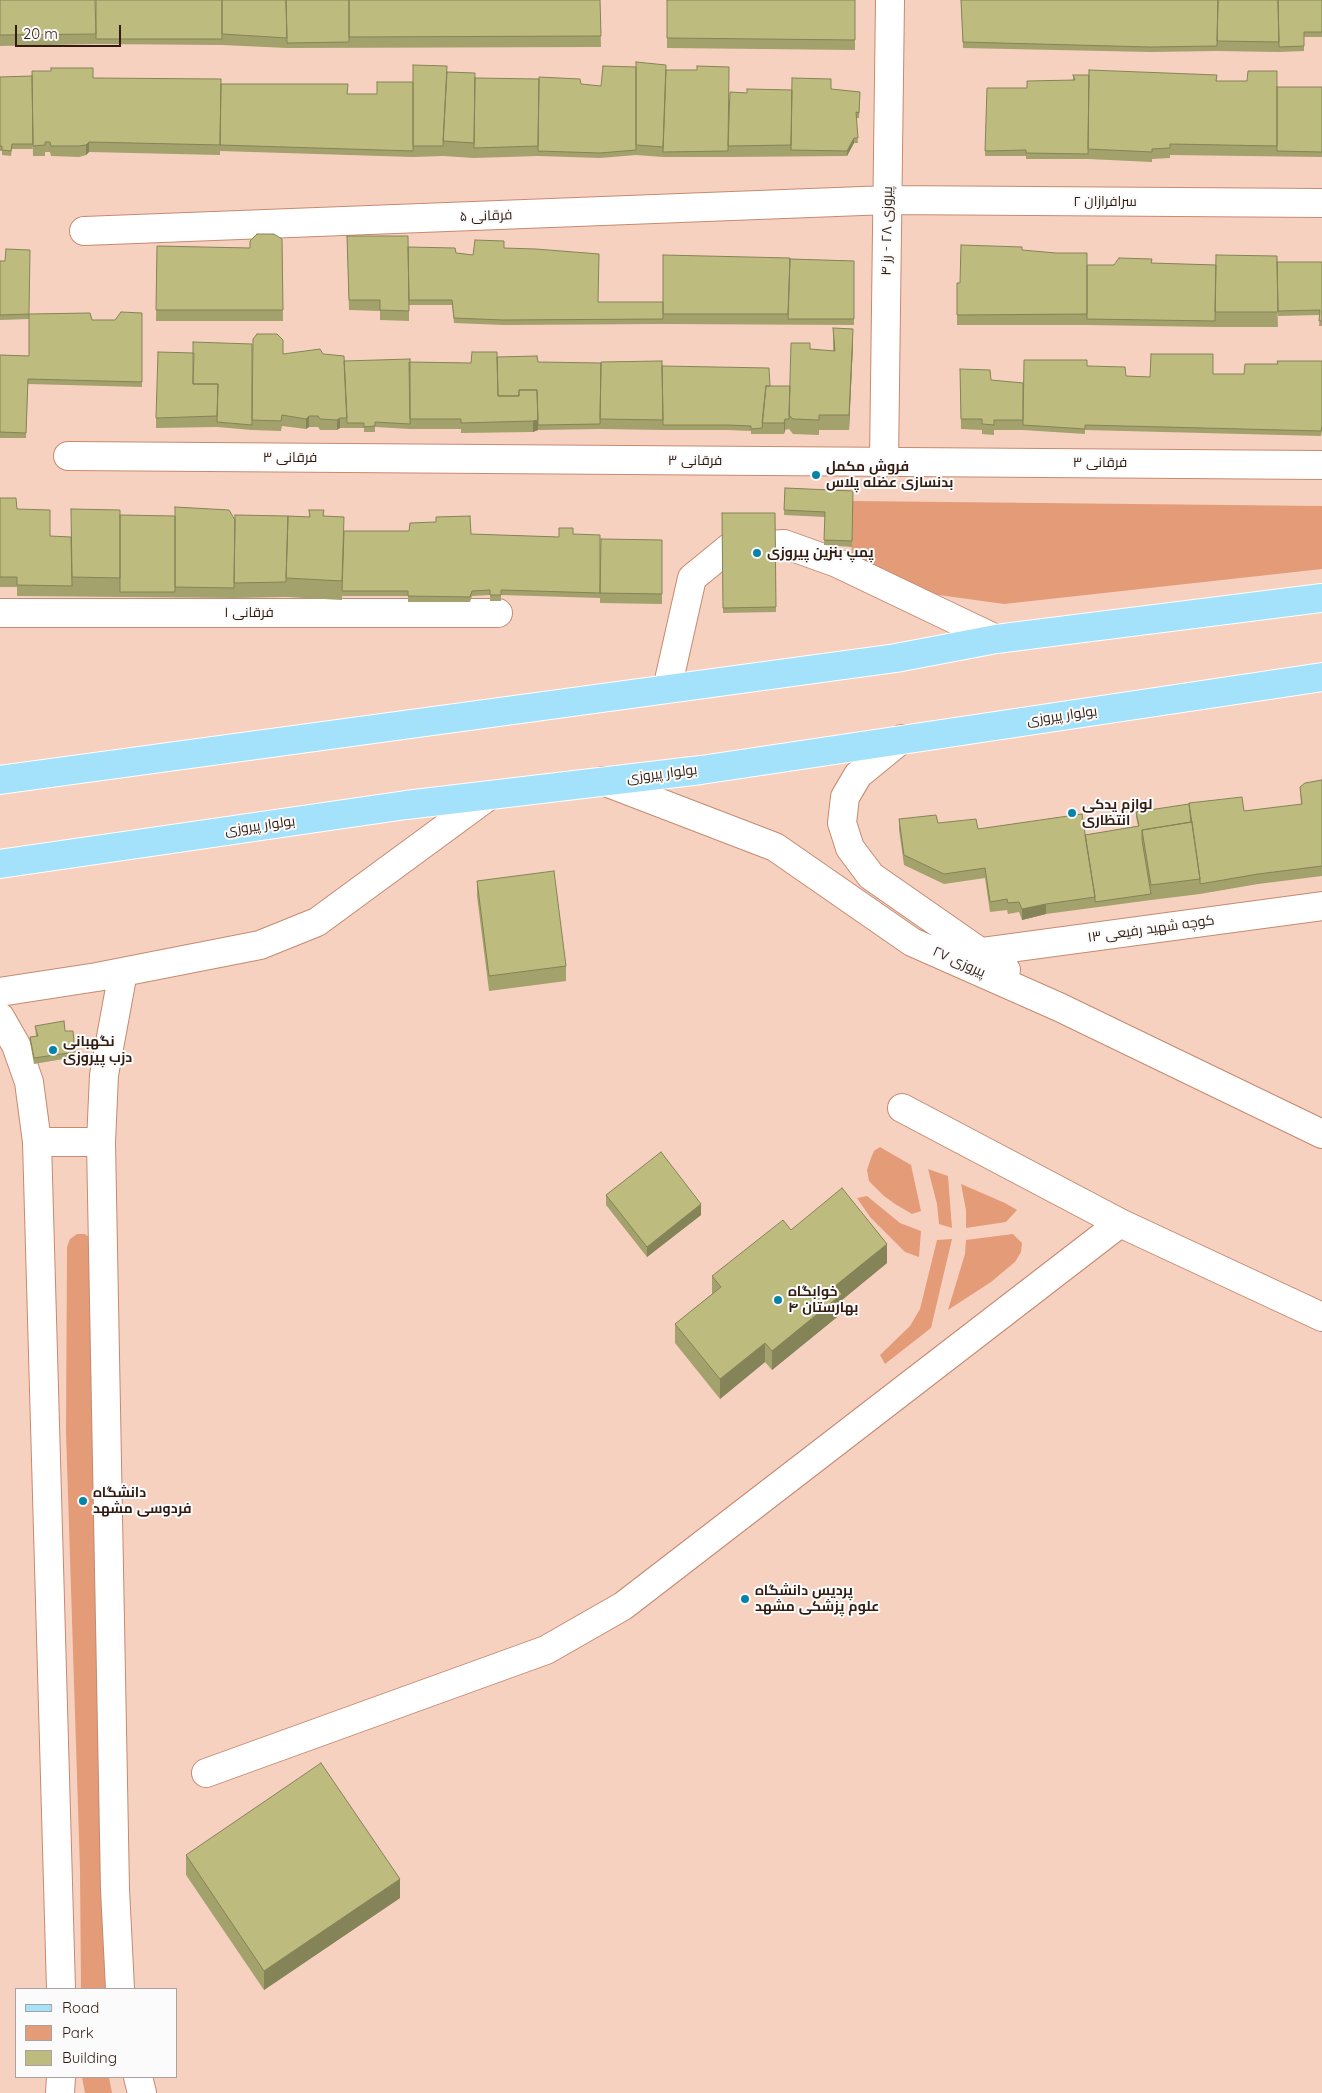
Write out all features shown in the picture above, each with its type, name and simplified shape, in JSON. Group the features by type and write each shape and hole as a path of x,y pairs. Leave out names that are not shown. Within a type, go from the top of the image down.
{"main road":[{"path":"0,780 896,658 996,639 1322,598"},
{"name":"بولوار پیروزی","path":"0,864 406,805 701,770 1322,678"}],"street":[{"name":"پیروزی ۲۸ - رز ۴","path":"884,462 890,0"},
{"name":"سرافرازان ۲","path":"888,200 1322,203"},
{"name":"فرقانی ۵","path":"84,231 888,200"},
{"name":"فرقانی ۳","path":"68,456 1322,465"},
{"path":"667,689 692,578 730,548 784,544 837,563 996,639"},
{"name":"فرقانی ۱","path":"0,613 498,613"},
{"path":"902,740 858,775 845,797 842,823 850,848 871,876 1059,1007"},
{"name":"پیروزی ۲۷","path":"603,782 775,847 912,942 1059,1007 1322,1134"},
{"path":"0,992 123,972 260,945 316,922 490,795"},
{"name":"کوچه شهید رفیعی ۱۳","path":"981,952 1322,906"},
{"path":"120,1988 115,1889 101,1142 104,1075 123,972"},
{"path":"0,1017 16,1045 29,1082 37,1142 61,1988"},
{"path":"902,1108 1120,1223 1322,1317"},
{"path":"37,1142 101,1142"},
{"path":"206,1773 546,1650 622,1606 1120,1223"},
{"path":"60,2093 61,2078"},
{"path":"138,2078 142,2093"}],"green space":[{"path":"851,501 1322,506 1322,569 1004,604 852,583"},
{"path":"880,1147 911,1165 921,1211 912,1214 884,1196 869,1181 867,1170 874,1151"},
{"path":"928,1169 948,1176 952,1228 939,1224 937,1204"},
{"path":"961,1184 1017,1210 1006,1222 966,1228 966,1210"},
{"path":"867,1196 900,1223 921,1231 919,1257 905,1252 870,1217 857,1198"},
{"path":"77,1234 85,1234 91,1239 94,1246 92,1432 106,1869 107,1988 81,1988 80,1870 66,1433 67,1247 70,1239"},
{"path":"1013,1234 1022,1243 1021,1252 1015,1262 991,1282 948,1310 965,1254 966,1240"},
{"path":"952,1239 931,1328 885,1364 880,1355 910,1326 920,1309 937,1240"},
{"path":"82,2078 109,2078 112,2093 85,2093"}],"building":[{"path":"0,0 95,0 96,34 0,35"},
{"path":"96,0 222,0 222,39 96,39"},
{"path":"222,0 286,0 287,38 222,34"},
{"path":"286,0 349,0 349,42 287,43"},
{"path":"349,0 600,0 601,36 349,37"},
{"path":"667,0 855,0 855,40 667,38"},
{"path":"961,0 1218,0 1217,46 1150,47 963,42"},
{"path":"1218,0 1278,0 1279,42 1217,41"},
{"path":"1278,0 1322,0 1322,32 1304,32 1304,46 1279,47"},
{"path":"636,62 666,65 663,147 636,145"},
{"path":"413,65 447,66 443,146 413,146"},
{"path":"603,66 636,67 636,150 600,153 538,151 539,77 580,79 581,84 601,86"},
{"path":"697,66 729,67 728,151 663,152 666,70 697,70"},
{"path":"51,68 93,68 93,78 221,79 220,145 89,142 86,145 79,146 51,146 50,142 45,142 45,145 33,146 32,71 51,71"},
{"path":"1089,70 1217,75 1216,81 1247,81 1248,71 1277,71 1277,146 1170,144 1170,148 1152,149 1152,152 1088,149"},
{"path":"447,72 475,73 474,143 443,141"},
{"path":"1073,75 1089,75 1088,154 1026,153 1026,150 985,151 987,88 1027,88 1027,81 1075,80"},
{"path":"32,76 33,144 12,144 11,151 2,150 2,146 0,146 0,77"},
{"path":"475,78 539,79 538,146 474,148"},
{"path":"792,78 831,79 831,89 860,92 859,113 856,112 858,138 854,138 847,151 791,150"},
{"path":"377,82 413,82 413,151 220,145 221,84 348,84 347,94 377,94"},
{"path":"1277,87 1322,87 1322,152 1277,151"},
{"path":"747,89 792,90 791,145 728,146 730,92 747,93"},
{"path":"257,234 274,234 282,239 283,310 156,310 157,246 250,248 250,241"},
{"path":"347,236 408,236 409,311 380,310 380,300 349,300"},
{"path":"475,240 504,241 504,248 599,254 598,302 663,302 663,319 503,320 454,318 452,300 409,300 408,247 455,248 456,253 473,255"},
{"path":"961,245 1022,247 1022,250 1056,253 1087,253 1087,314 957,315 957,283 960,283"},
{"path":"6,249 30,250 29,314 0,315 0,261 5,261"},
{"path":"663,255 790,258 788,314 663,314"},
{"path":"1216,255 1277,256 1278,312 1215,312"},
{"path":"1119,258 1152,259 1151,263 1216,265 1215,321 1087,319 1087,265 1114,265"},
{"path":"790,259 854,261 854,319 788,319"},
{"path":"1277,262 1322,262 1322,321 1319,321 1320,310 1278,311"},
{"path":"121,312 142,313 142,382 28,379 26,433 0,432 0,355 29,356 29,314 90,313 92,320 115,320"},
{"path":"833,328 853,329 849,415 819,415 819,420 793,419 789,415 791,343 810,343 810,349 835,351"},
{"path":"257,334 277,334 283,340 283,354 320,349 323,354 344,356 347,418 337,420 309,416 306,419 282,415 281,421 252,420 253,339"},
{"path":"193,342 252,344 252,425 217,422 218,384 193,384"},
{"path":"158,352 194,353 193,384 218,384 217,416 156,418"},
{"path":"472,352 497,352 498,396 519,396 519,390 537,390 538,420 461,423 461,419 410,419 409,362 471,363"},
{"path":"1151,354 1213,354 1213,374 1244,374 1245,364 1278,364 1277,361 1322,361 1321,431 1085,425 1085,429 1023,425 1024,360 1087,360 1087,366 1125,367 1126,376 1150,377"},
{"path":"537,356 538,362 601,363 600,424 538,425 537,390 519,390 519,396 498,396 497,357"},
{"path":"410,359 410,424 375,422 375,426 364,427 364,423 347,423 344,361"},
{"path":"662,361 663,420 600,419 601,362"},
{"path":"662,366 769,368 770,386 766,386 762,428 751,429 751,426 728,425 663,425"},
{"path":"960,369 990,370 991,380 1023,383 1023,420 994,420 994,425 982,424 982,419 961,419"},
{"path":"766,386 790,386 789,419 785,419 784,423 762,423"},
{"path":"785,488 853,491 852,541 824,540 825,512 784,510"},
{"path":"0,498 16,498 17,509 50,510 50,536 71,537 72,586 17,585 17,577 0,577"},
{"path":"175,507 229,510 235,520 234,588 175,587"},
{"path":"71,509 120,510 120,578 72,577"},
{"path":"309,510 324,510 323,516 344,517 342,581 286,578 288,516 310,517"},
{"path":"722,513 775,513 776,607 723,608"},
{"path":"120,515 175,516 175,592 120,592"},
{"path":"235,515 288,516 286,582 234,583"},
{"path":"470,516 471,534 559,537 559,528 573,528 573,534 600,535 600,593 501,590 501,595 490,595 490,590 472,591 470,597 408,596 408,591 342,591 344,531 409,531 410,523 436,522 436,517"},
{"path":"601,539 662,540 662,594 600,593"},
{"path":"1322,780 1322,866 1200,884 1189,803 1242,797 1244,811 1302,804 1300,787 1305,783"},
{"path":"1189,804 1191,822 1142,830 1151,894 1095,902 1085,835 1139,826 1136,812"},
{"path":"1082,814 1095,897 1022,909 1019,902 1008,903 1007,899 990,902 985,868 944,874 904,855 899,819 936,815 938,823 976,819 978,829"},
{"path":"1192,822 1200,879 1151,885 1142,830"},
{"path":"554,871 566,966 489,976 477,881"},
{"name":"نگهبانی دزب پیروزی","path":"64,1021 65,1031 73,1031 75,1052 34,1058 30,1037 38,1036 35,1026"},
{"path":"661,1152 701,1204 647,1247 606,1195"},
{"name":"خوابگاه بهارستان ۴","path":"842,1188 887,1244 835,1286 842,1294 772,1351 765,1343 720,1379 675,1324 721,1287 712,1276 783,1220 791,1230"},
{"path":"321,1763 400,1879 264,1971 186,1855"}],"place":[{"name":"فروش مکمل بدنسازی عضله پلاس","path":"816,475"},
{"name":"پمپ بنزین پیروزی","path":"757,553"},
{"name":"لوازم یدکی انتظاری","path":"1072,813"},
{"name":"نگهبانی دزب پیروزی","path":"53,1050"},
{"name":"خوابگاه بهارستان ۴","path":"778,1300"},
{"name":"دانشگاه فردوسی مشهد","path":"83,1501"},
{"name":"پردیس دانشگاه علوم پزشکی مشهد","path":"745,1599"}]}
